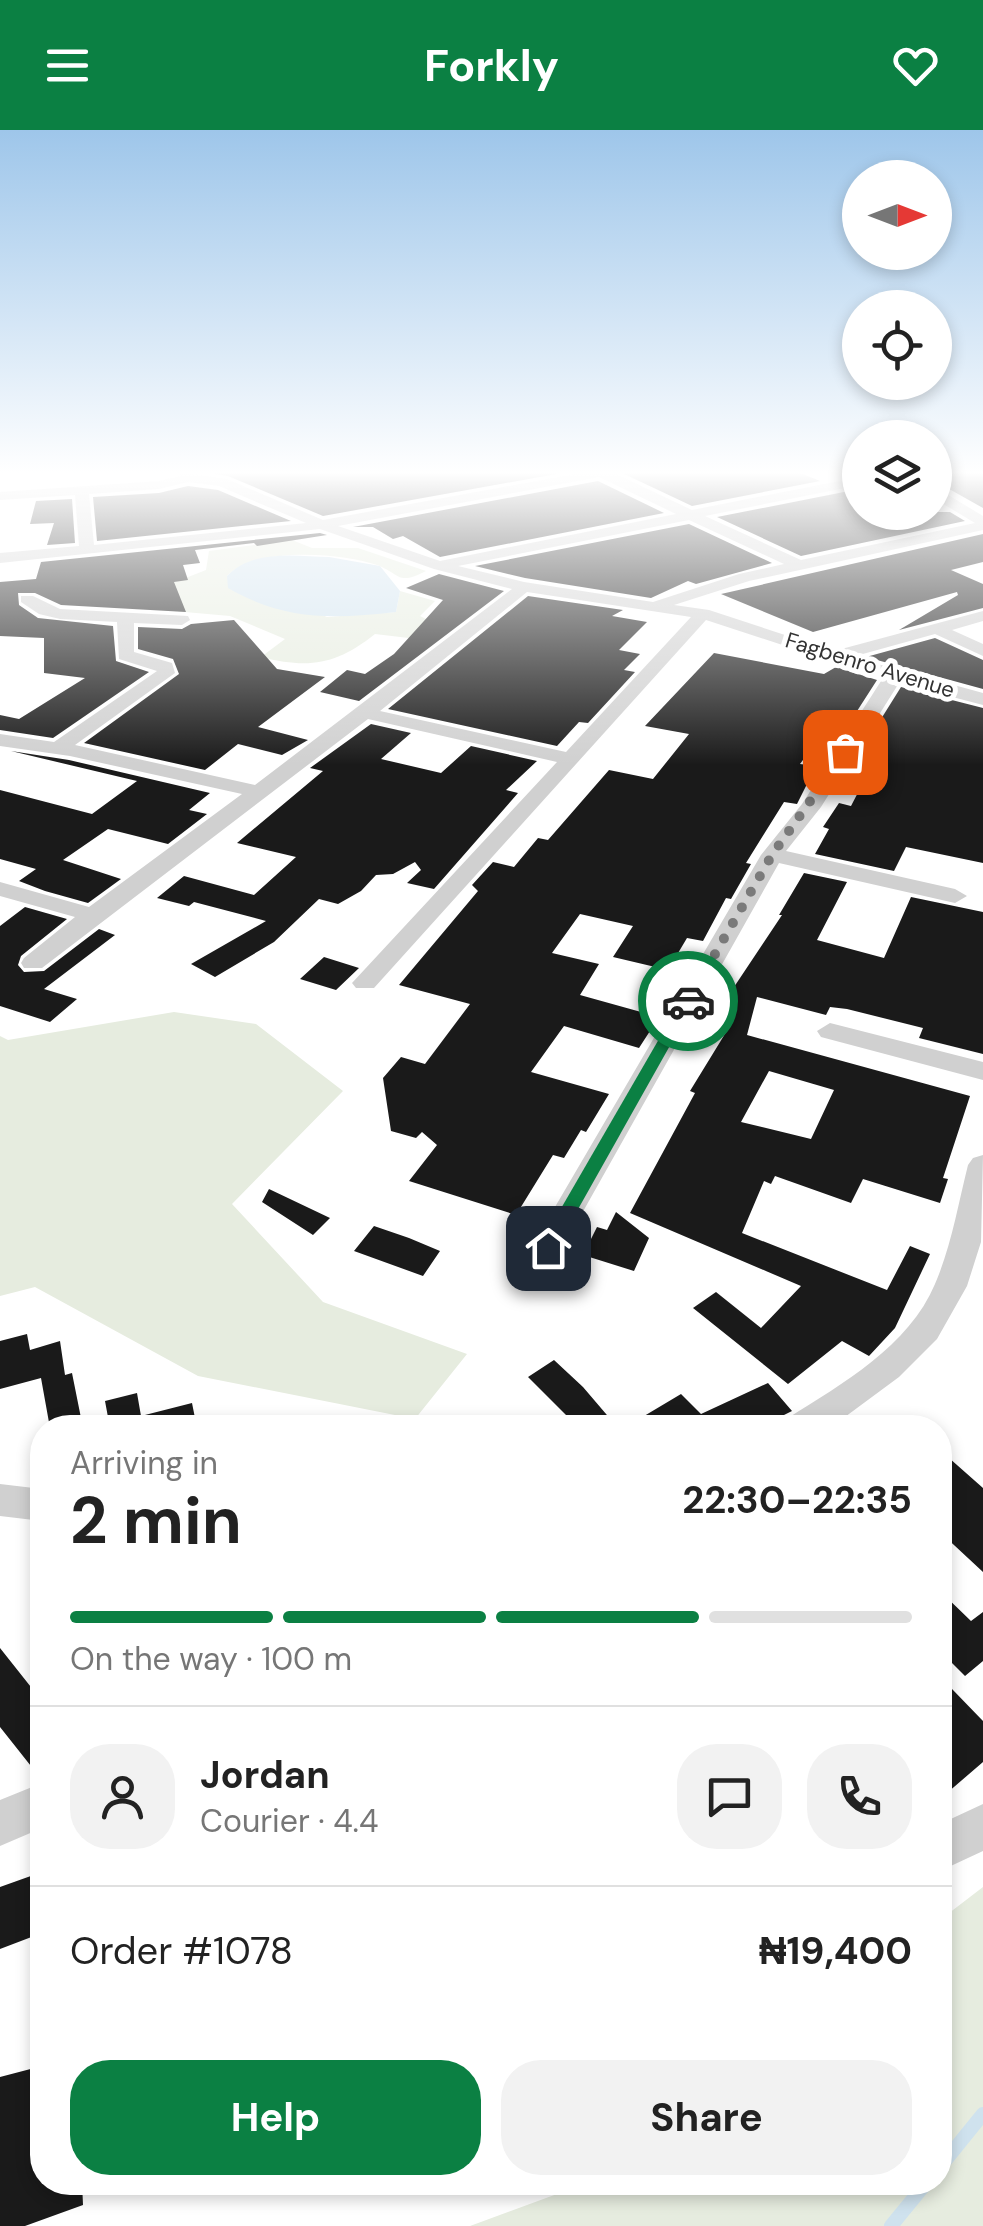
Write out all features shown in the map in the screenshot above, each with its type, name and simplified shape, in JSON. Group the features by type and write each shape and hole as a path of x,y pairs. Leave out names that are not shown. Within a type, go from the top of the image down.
{"street":[{"path":"19,570 30,577 45,611 182,620"},
{"path":"9,607 30,577 45,570"},
{"name":"Fagbenro Avenue","path":"455,570 524,586 703,614 894,676 983,699"},
{"path":"658,604 784,570"},
{"path":"33,964 93,914 365,714 524,586"},
{"path":"365,983 703,614"},
{"path":"839,655 983,616"},
{"path":"56,748 166,673 166,667 159,663 125,655 126,617"},
{"path":"938,629 983,651"},
{"path":"548,1248 772,855 810,806 894,676"},
{"path":"365,714 568,758"},
{"path":"0,740 56,748 258,792"},
{"path":"772,855 955,896"},
{"path":"0,888 93,914"},
{"path":"830,1031 983,1071"},
{"path":"820,1415 914,1342 950,1288 983,1166"},
{"path":"0,1500 30,1504"},
{"path":"0,1823 30,1810"},
{"path":"952,1842 983,1826"}],"shaded area":[{"path":"206,570 236,570 227,576 327,617 396,612 400,591 435,601 420,616 436,624 417,639 375,634 347,652 321,662 294,663 261,657 285,639 230,616 151,609 155,590"},
{"path":"386,570 426,571 404,578"},
{"path":"174,1012 256,1024 343,1091 232,1204 323,1302 467,1354 418,1415 395,1415 198,1376 35,1287 0,1296 0,1036 8,1040"},
{"path":"983,1887 983,2226 470,2226 554,2195 952,2195 952,1911"}],"water":[{"path":"234,570 383,570 400,591 396,612 310,615 249,599 228,588 227,576"}],"building":[{"path":"39,570 185,570 188,580 174,582 186,612 61,605 35,593 18,593 19,605 38,618 113,626 116,661 149,672 53,738 0,730 0,715 19,719 85,678 44,673 44,638 0,636 0,582 36,579"},
{"path":"491,570 747,570 696,584 688,581 651,598"},
{"path":"827,570 952,570 983,584 983,608 899,630 958,595 957,592 813,632 721,594"},
{"path":"439,574 504,591 359,701 320,692 347,670 365,674 394,654 443,600 406,588"},
{"path":"528,596 623,610 612,616 647,622 619,650 640,654 624,670 635,672 588,723 579,722 557,746 388,709"},
{"path":"234,620 277,669 325,677 258,727 308,740 282,755 238,744 205,770 84,743 179,674 173,659 138,649 138,627 182,629 191,624"},
{"path":"935,638 983,660 983,689 866,657"},
{"path":"714,653 824,674 836,667 877,680 850,722 834,718 800,764 816,766 797,804 784,802 746,863 751,864 731,899 726,898 703,941 687,938 668,970 613,957 633,926 580,914 552,953 599,964 580,995 659,1017 639,1048 564,1026 531,1072 609,1094 586,1132 581,1130 564,1158 553,1155 516,1215 409,1181 437,1145 422,1132 416,1138 391,1131 383,1078 401,1057 425,1064 470,1004 399,985 478,891 472,885 493,862 514,867 538,838 548,840 609,770 653,779 689,734 645,726"},
{"path":"901,687 983,708 983,863 906,847 894,871 815,854 829,829 823,827 839,803 851,806 876,758 872,757 884,736 880,735 883,729 876,727"},
{"path":"371,724 411,733 381,759 441,773 471,746 537,761 506,790 518,793 434,889 407,883 421,870 415,862 393,874 376,875 361,891 338,904 319,899 274,942 215,977 191,964 266,921 194,902 189,906 157,898 184,876 254,895 296,857 237,843 323,771 310,768"},
{"path":"11,751 69,760 210,793 189,810 207,814 168,844 108,829 63,860 121,879 88,903 45,891 19,881 36,869 0,859 0,790 92,814 137,781"},
{"path":"804,873 847,882 817,940 884,958 911,897 983,912 983,1054 919,1038 923,1028 847,1009 830,1007 826,1015 757,997 747,1035 970,1096 943,1178 948,1179 940,1203 863,1179 851,1203 775,1176 771,1184 764,1181 742,1233 887,1290 910,1246 930,1254 895,1328 869,1356 842,1341 788,1384 693,1308 716,1292 761,1328 801,1286 630,1213 695,1093 690,1091 728,1029 705,1023 724,992 730,993","holes":["769,1071 834,1090 811,1139 741,1122"]},
{"path":"25,907 67,919 21,956 18,965 24,972 44,971 99,929 115,935 44,989 77,999 50,1022 0,1006 0,926"},
{"path":"324,957 359,968 336,990 300,979"},
{"path":"269,1189 330,1218 313,1235 262,1202"},
{"path":"616,1212 649,1238 634,1271 583,1255 597,1227 607,1230"},
{"path":"374,1226 440,1251 423,1276 354,1251"},
{"path":"27,1334 30,1350 60,1341 65,1375 72,1373 80,1415 48,1415 41,1378 0,1389 0,1341"},
{"path":"554,1360 607,1415 566,1415 528,1377"},
{"path":"768,1383 792,1411 784,1415 646,1415 681,1394 701,1414"},
{"path":"137,1393 141,1415 108,1415 105,1401"},
{"path":"192,1403 194,1415 145,1415"},
{"path":"952,1461 983,1488 983,1572 952,1543"},
{"path":"952,1603 971,1621 983,1612 983,1661 965,1676 952,1663"},
{"path":"0,1648 30,1686 30,1765 0,1727"},
{"path":"952,1689 983,1721 983,1762 952,1789"},
{"path":"30,1876 30,1938 0,1949 0,1887"},
{"path":"30,2069 30,2195 83,2195 83,2205 25,2226 0,2226 0,2077"}],"waterway":[{"path":"952,2152 983,2114"},
{"path":"891,2226 916,2195"}],"way so far":[{"path":"688,1001 772,855 845,752"}],"route":[{"path":"548,1248 688,1001"}]}
